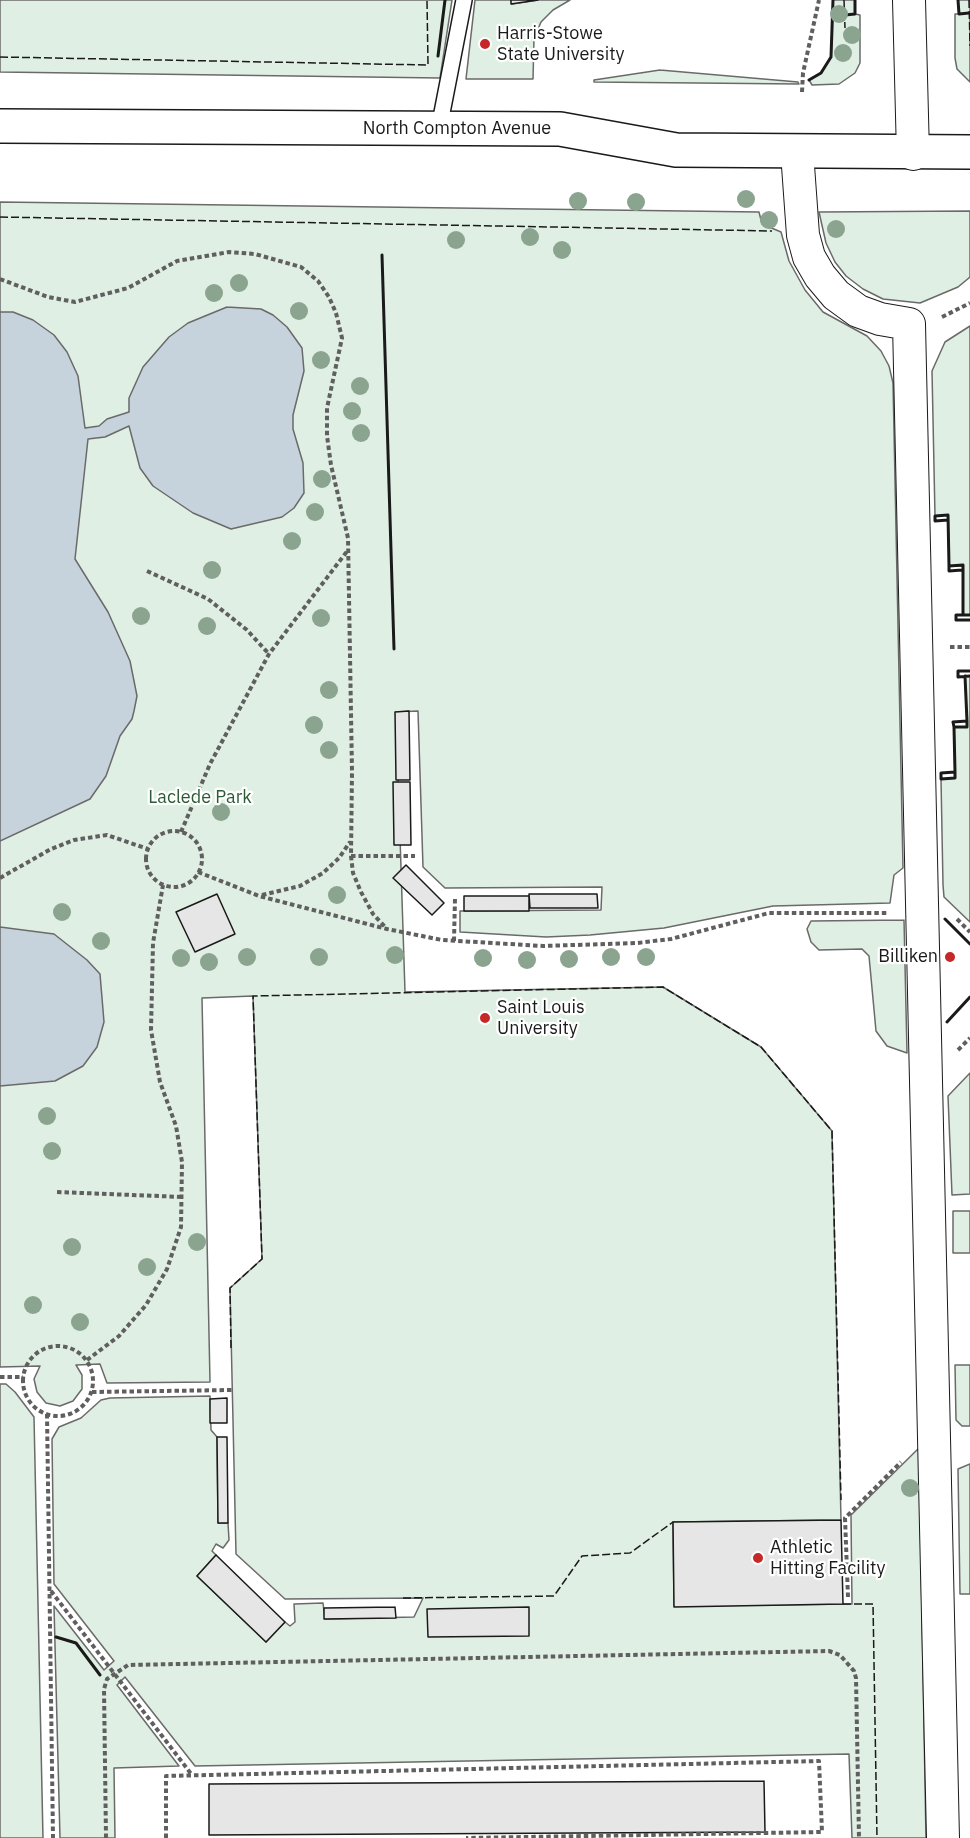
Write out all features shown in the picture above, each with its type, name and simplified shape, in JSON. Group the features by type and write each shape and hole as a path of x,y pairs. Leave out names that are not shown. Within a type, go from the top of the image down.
{"main road":[{"name":"North Compton Avenue","path":"0,126 560,129 676,150 970,153"}],"street":[{"path":"909,0 913,154"},
{"path":"797,152 803,235 809,257 820,276 836,295 858,310 880,319 909,324 943,1838"}],"lane":[{"path":"439,128 464,0"}],"path":[{"path":"802,92 803,74 819,0"},
{"path":"0,279 48,297 75,302 128,288 177,261 229,252 255,254 301,267 318,281 329,297 342,338 327,408 327,436 331,465 347,530 352,873 373,914 387,929"},
{"path":"181,832 210,764 269,654 348,550"},
{"path":"147,571 208,599 247,630 269,654"},
{"path":"957,647 970,647"},
{"path":"181,832 189,835 200,849 202,858 198,872 190,882 182,886 163,885 149,872 148,849 155,838 163,833 181,832"},
{"path":"0,878 34,857 74,840 107,835 148,849"},
{"path":"259,896 300,886 323,873 339,858 350,842"},
{"path":"351,856 415,856"},
{"path":"198,872 259,896 387,929 454,941 543,946 637,943 671,939 769,913 922,912"},
{"path":"87,1360 119,1336 146,1305 167,1269 181,1227 182,1162 176,1126 160,1082 151,1030 153,943 163,885"},
{"path":"454,941 455,898"},
{"path":"57,1191 183,1197"},
{"path":"68,1346 78,1351 87,1360 93,1374 92,1392 88,1400 75,1412 58,1416 47,1414 34,1406 27,1397 23,1377 31,1358 48,1347 68,1346"},
{"path":"0,1377 23,1377"},
{"path":"92,1392 232,1390"},
{"path":"47,1414 54,1838"},
{"path":"848,1598 845,1518 934,1428"},
{"path":"50,1590 193,1776"},
{"path":"106,1838 104,1689 107,1679 128,1665 829,1651 840,1655 854,1671 856,1678 860,1838"},
{"path":"166,1838 166,1776 819,1761 822,1832 466,1838"}],"green space":[{"path":"0,0 452,0 440,78 0,72"},
{"path":"475,0 511,0 512,4 538,0 570,0 553,10 541,22 534,39 533,79 466,79"},
{"path":"833,0 855,0 855,14 860,15 860,63 855,73 839,84 812,85 809,80 821,73 831,57"},
{"path":"958,0 970,0 970,82 957,69 955,58 955,14 959,14"},
{"path":"660,70 798,82 799,84 594,82 594,80"},
{"name":"Saint Louis University","path":"0,202 759,212 762,224 781,232 789,261 805,290 823,312 867,336 881,351 889,366 893,383 903,868 894,875 890,903 773,906 664,928 590,935 546,937 460,932 460,911 601,910 602,887 445,888 423,867 418,711 396,712 405,992 663,987 761,1047 832,1131 841,1520 673,1522 674,1606 852,1604 851,1515 919,1448 926,1838 852,1838 849,1754 195,1766 125,1677 117,1685 179,1766 114,1768 115,1838 60,1838 54,1606 104,1670 114,1661 54,1584 52,1439 59,1427 81,1418 101,1400 110,1398 210,1396 211,1430 217,1437 218,1523 228,1523 229,1540 223,1548 216,1544 212,1551 216,1555 197,1576 266,1642 285,1622 290,1626 295,1622 294,1604 323,1603 325,1619 414,1617 423,1598 285,1599 236,1554 230,1288 262,1259 253,996 202,998 210,1382 107,1383 100,1364 76,1365 82,1375 82,1389 73,1401 60,1406 46,1403 37,1392 34,1379 40,1366 0,1367"},
{"path":"970,211 970,277 958,287 920,303 883,299 863,289 846,276 835,262 826,243 819,212"},
{"path":"970,326 970,615 963,615 963,566 949,566 948,515 935,516 932,371 945,342"},
{"path":"965,676 970,676 970,922 944,897 943,885 941,779 955,778 954,727 967,727"},
{"path":"904,920 907,1053 887,1046 876,1031 869,956 862,949 819,950 811,942 807,929 811,921"},
{"path":"970,1073 970,1194 952,1195 948,1096"},
{"path":"953,1211 970,1211 970,1253 953,1253"},
{"path":"955,1365 970,1365 970,1426 962,1426 956,1420"},
{"path":"0,1384 6,1384 15,1392 34,1417 43,1838 0,1838"},
{"path":"970,1464 970,1594 960,1594 958,1469"}],"shaded area":[{"path":"227,307 261,309 273,315 287,327 302,348 304,371 293,415 293,429 303,463 304,493 294,508 282,517 231,529 193,513 153,486 140,468 129,426 105,437 88,439 75,559 108,612 130,661 137,696 134,711 132,719 120,736 106,776 90,799 0,841 0,312 13,312 33,320 54,335 67,352 78,376 85,428 99,426 107,419 129,412 129,398 143,367 169,337 188,323"},
{"path":"0,927 54,934 87,960 100,974 104,1022 97,1047 83,1066 55,1081 0,1086"}],"building":[{"path":"511,0 538,0 511,4"},
{"path":"409,711 410,780 396,780 395,712"},
{"path":"393,782 410,782 411,845 394,845"},
{"path":"406,865 444,903 432,915 393,878"},
{"path":"217,894 235,934 195,952 176,912"},
{"path":"529,894 597,894 598,908 530,908"},
{"path":"464,896 529,896 529,911 464,911"},
{"path":"227,1398 227,1423 210,1423 210,1399"},
{"path":"217,1437 227,1437 228,1523 218,1523"},
{"name":"Athletic Hitting Facility","path":"841,1520 843,1604 674,1607 673,1522"},
{"path":"216,1555 285,1622 266,1642 197,1576"},
{"path":"395,1607 396,1618 324,1619 324,1608"},
{"path":"529,1607 529,1636 428,1637 427,1609"},
{"path":"764,1781 765,1832 209,1835 209,1784"}],"fence":[{"path":"0,57 428,65 427,0"},
{"path":"844,0 845,28"},
{"path":"969,0 970,46"},
{"path":"0,217 772,231"},
{"path":"231,1348 230,1288 262,1259 253,996 663,987 761,1047 832,1131 841,1500"},
{"path":"403,1598 554,1596 582,1556 630,1553 673,1522"},
{"path":"843,1604 873,1604 877,1838"}],"wall":[{"path":"438,56 445,0"},
{"path":"809,80 821,73 831,57 833,0"},
{"path":"845,15 855,14 855,0"},
{"path":"958,0 959,14 969,13"},
{"path":"382,255 394,649"},
{"path":"948,520 935,521 935,516 948,515 949,566"},
{"path":"962,570 949,571 949,566 963,565 963,615"},
{"path":"970,615 956,615 956,620 970,620"},
{"path":"970,671 958,671 958,677 970,676"},
{"path":"965,676 967,721"},
{"path":"967,721 967,727 954,727 953,722 967,721"},
{"path":"954,727 955,772"},
{"path":"955,772 955,778 941,779 941,773 955,772"},
{"path":"945,919 970,944"},
{"path":"947,1022 970,997"},
{"path":"56,1637 76,1643 100,1675"}],"place":[{"name":"Harris-Stowe State University","path":"485,44"},
{"name":"Billiken","path":"950,957"},
{"name":"Saint Louis University","path":"485,1018"},
{"name":"Athletic Hitting Facility","path":"758,1558"}],"park label":[{"name":"Laclede Park","path":"200,798"}]}
